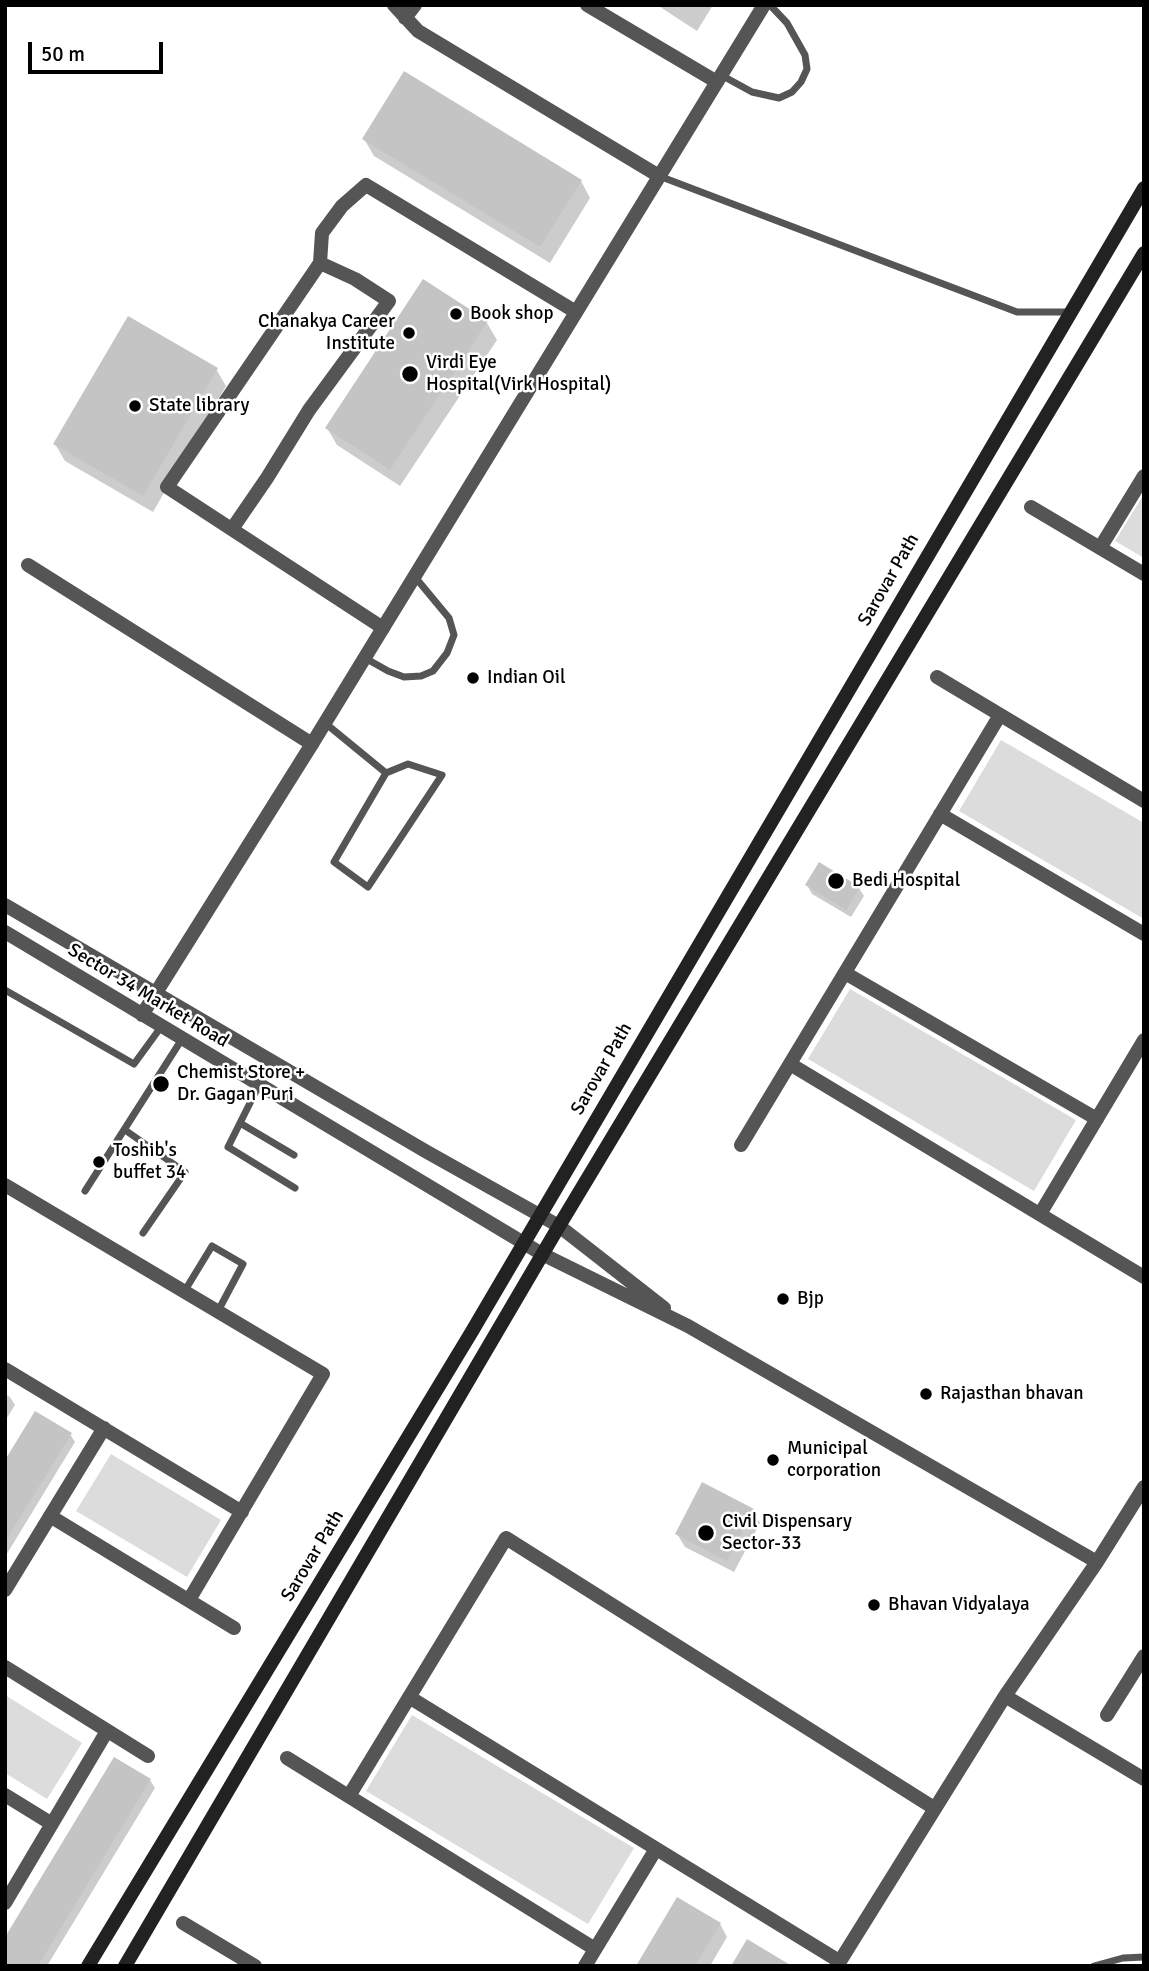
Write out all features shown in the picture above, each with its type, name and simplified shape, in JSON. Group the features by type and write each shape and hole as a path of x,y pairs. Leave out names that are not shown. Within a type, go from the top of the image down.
{"main road":[{"name":"Sarovar Path","path":"88,1966 471,1333 1144,188"},
{"path":"125,1966 542,1254 1144,253"}],"street":[{"path":"394,5 418,31 659,176"},
{"path":"405,18 415,5"},
{"path":"587,5 719,78"},
{"path":"142,1016 365,658 764,5"},
{"path":"383,628 167,487 320,263 322,233 342,206 366,185 576,312"},
{"path":"232,529 309,410 389,301 355,279 320,263"},
{"path":"1100,548 1144,476"},
{"path":"1031,507 1144,574"},
{"path":"28,565 312,744"},
{"path":"937,677 1144,801"},
{"path":"741,1145 1000,715"},
{"path":"940,814 1144,934"},
{"path":"5,905 559,1226 688,1326 1097,1562"},
{"name":"Sector 34 Market Road","path":"5,932 542,1254 688,1326"},
{"path":"845,973 1097,1119"},
{"path":"1040,1214 1144,1040"},
{"path":"790,1064 1144,1277"},
{"path":"5,1185 323,1374 189,1600"},
{"path":"5,1370 242,1512"},
{"path":"5,1590 104,1428"},
{"path":"409,1697 841,1964 934,1808 1005,1696 1144,1488"},
{"path":"50,1516 234,1628"},
{"path":"349,1796 506,1538 934,1808"},
{"path":"1107,1715 1144,1656"},
{"path":"5,1667 148,1756"},
{"path":"1005,1696 1144,1779"},
{"path":"5,1903 107,1731"},
{"path":"287,1758 595,1949"},
{"path":"5,1795 52,1824"},
{"path":"585,1966 656,1849"},
{"path":"183,1923 249,1964"}],"lane":[{"path":"719,78 752,92 779,98 792,92 801,82 807,69 805,55 787,23 770,5"},
{"path":"659,176 1017,312 1069,312"},
{"path":"365,658 404,677 421,676 433,671 447,653 454,635 449,618 415,576"},
{"path":"325,723 386,773"},
{"path":"408,764 442,775 368,887 334,862 386,773 408,764"},
{"path":"5,990 134,1064 161,1027"},
{"path":"85,1191 182,1039"},
{"path":"259,1085 228,1147 295,1188"},
{"path":"240,1123 294,1154"},
{"path":"125,1130 186,1172 143,1233"},
{"path":"184,1292 212,1246 243,1264 218,1311"},
{"path":"1094,1966 1123,1958 1144,1957"}],"shaded area":[{"path":"1144,494 1144,558 1115,541"},
{"path":"1001,740 1144,823 1144,919 959,811"},
{"path":"850,989 1076,1120 1034,1191 808,1059"},
{"path":"111,1454 221,1520 187,1577 76,1511"},
{"path":"5,1695 82,1743 47,1799 5,1773"},
{"path":"412,1715 634,1848 588,1924 366,1791"}],"building":[{"path":"404,71 582,180 540,247 362,139"},
{"path":"423,279 488,321 390,470 325,428"},
{"name":"State library","path":"128,316 218,368 143,496 53,444"},
{"path":"819,862 860,887 846,910 805,885"},
{"path":"35,1411 72,1433 5,1542 5,1460"},
{"path":"702,1482 754,1509 727,1561 675,1534"},
{"path":"114,1757 151,1779 38,1966 5,1966 5,1937"},
{"path":"677,1897 721,1923 695,1966 636,1966"},
{"path":"747,1939 792,1966 731,1966"}],"place":[{"name":"Book shop","path":"456,314"},
{"name":"Chanakya Career Institute","path":"409,333"},
{"name":"Virdi Eye Hospital(Virk Hospital)","path":"410,374"},
{"name":"State library","path":"135,406"},
{"name":"Indian Oil","path":"473,678"},
{"name":"Bedi Hospital","path":"836,881"},
{"name":"Chemist Store + Dr. Gagan Puri","path":"161,1084"},
{"name":"Toshib's buffet 34","path":"99,1162"},
{"name":"Bjp","path":"783,1299"},
{"name":"Rajasthan bhavan","path":"926,1394"},
{"name":"Municipal corporation","path":"773,1460"},
{"name":"Civil Dispensary Sector-33","path":"706,1533"},
{"name":"Bhavan Vidyalaya","path":"874,1605"}]}
